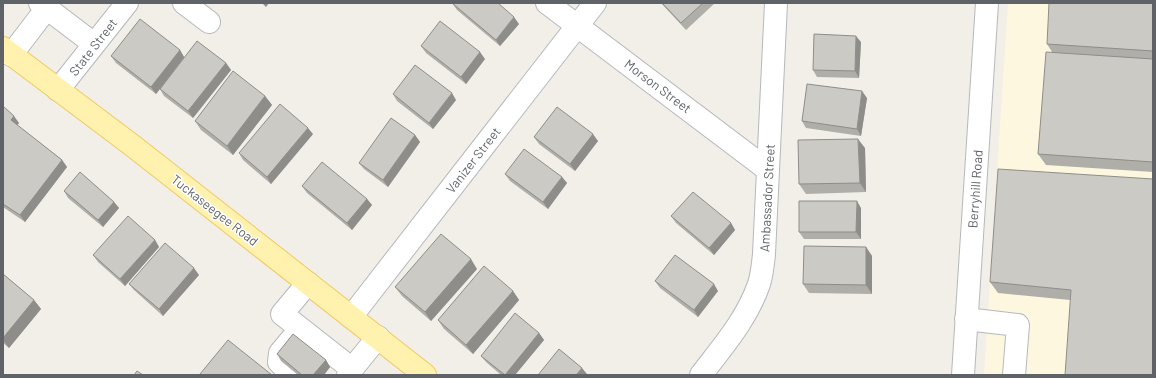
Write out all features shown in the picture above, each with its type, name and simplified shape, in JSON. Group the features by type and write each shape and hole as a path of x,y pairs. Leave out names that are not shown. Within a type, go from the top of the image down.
{"main road":[{"name":"Tuckaseegee Road","path":"7,52 132,146 378,337 424,375"}],"street":[{"name":"State Street","path":"58,90 127,3"},
{"path":"184,3 209,22"},
{"name":"Morson Street","path":"547,3 768,170"},
{"name":"Vanizer Street","path":"351,317 595,3"},
{"name":"Ambassador Street","path":"700,375 741,323 760,283 764,254 776,3"},
{"name":"Berryhill Road","path":"964,375 966,319 987,3"},
{"path":"7,52 44,6 94,44"},
{"path":"308,284 282,314 300,327 350,372 378,337"},
{"path":"966,319 1018,325 1014,375"},
{"path":"292,375 280,362 280,353 300,327"}],"shaded area":[{"path":"1008,3 1153,3 1153,375 984,375"}],"building":[{"path":"452,3 498,3 514,17 496,40"},
{"path":"662,3 703,3 681,23"},
{"path":"1049,3 1153,3 1153,51 1047,44"},
{"path":"140,19 180,50 151,87 111,56"},
{"path":"440,21 480,52 461,77 421,46"},
{"path":"814,34 856,36 855,71 813,70"},
{"path":"197,41 226,63 188,111 160,89"},
{"path":"1046,52 1153,59 1153,162 1038,154"},
{"path":"415,65 452,93 429,123 393,94"},
{"path":"233,71 265,96 227,146 195,121"},
{"path":"807,84 862,91 857,129 802,121"},
{"path":"280,104 308,128 267,177 239,153"},
{"path":"3,106 14,116 11,120 62,160 20,215 3,204"},
{"path":"557,107 593,134 570,164 534,137"},
{"path":"391,118 415,135 383,180 359,163"},
{"path":"858,139 860,183 799,184 798,140"},
{"path":"524,149 562,177 543,202 505,174"},
{"path":"322,162 367,199 347,223 302,186"},
{"path":"998,169 1153,179 1153,375 1065,375 1071,290 990,282"},
{"path":"80,172 114,202 98,220 64,191"},
{"path":"693,192 731,223 709,248 671,216"},
{"path":"799,201 857,201 856,232 799,232"},
{"path":"128,216 155,240 120,279 93,255"},
{"path":"441,234 471,259 425,312 395,287"},
{"path":"165,243 194,268 159,309 129,284"},
{"path":"804,246 866,247 866,285 803,284"},
{"path":"675,255 714,284 694,310 655,281"},
{"path":"484,266 513,291 466,345 438,320"},
{"path":"3,274 34,300 3,338"},
{"path":"515,313 539,333 505,375 481,356"},
{"path":"293,334 326,360 313,375 302,375 277,354"},
{"path":"228,340 272,375 201,375 200,374"},
{"path":"559,349 582,368 576,375 538,375"},
{"path":"137,371 143,375 134,375"}]}
